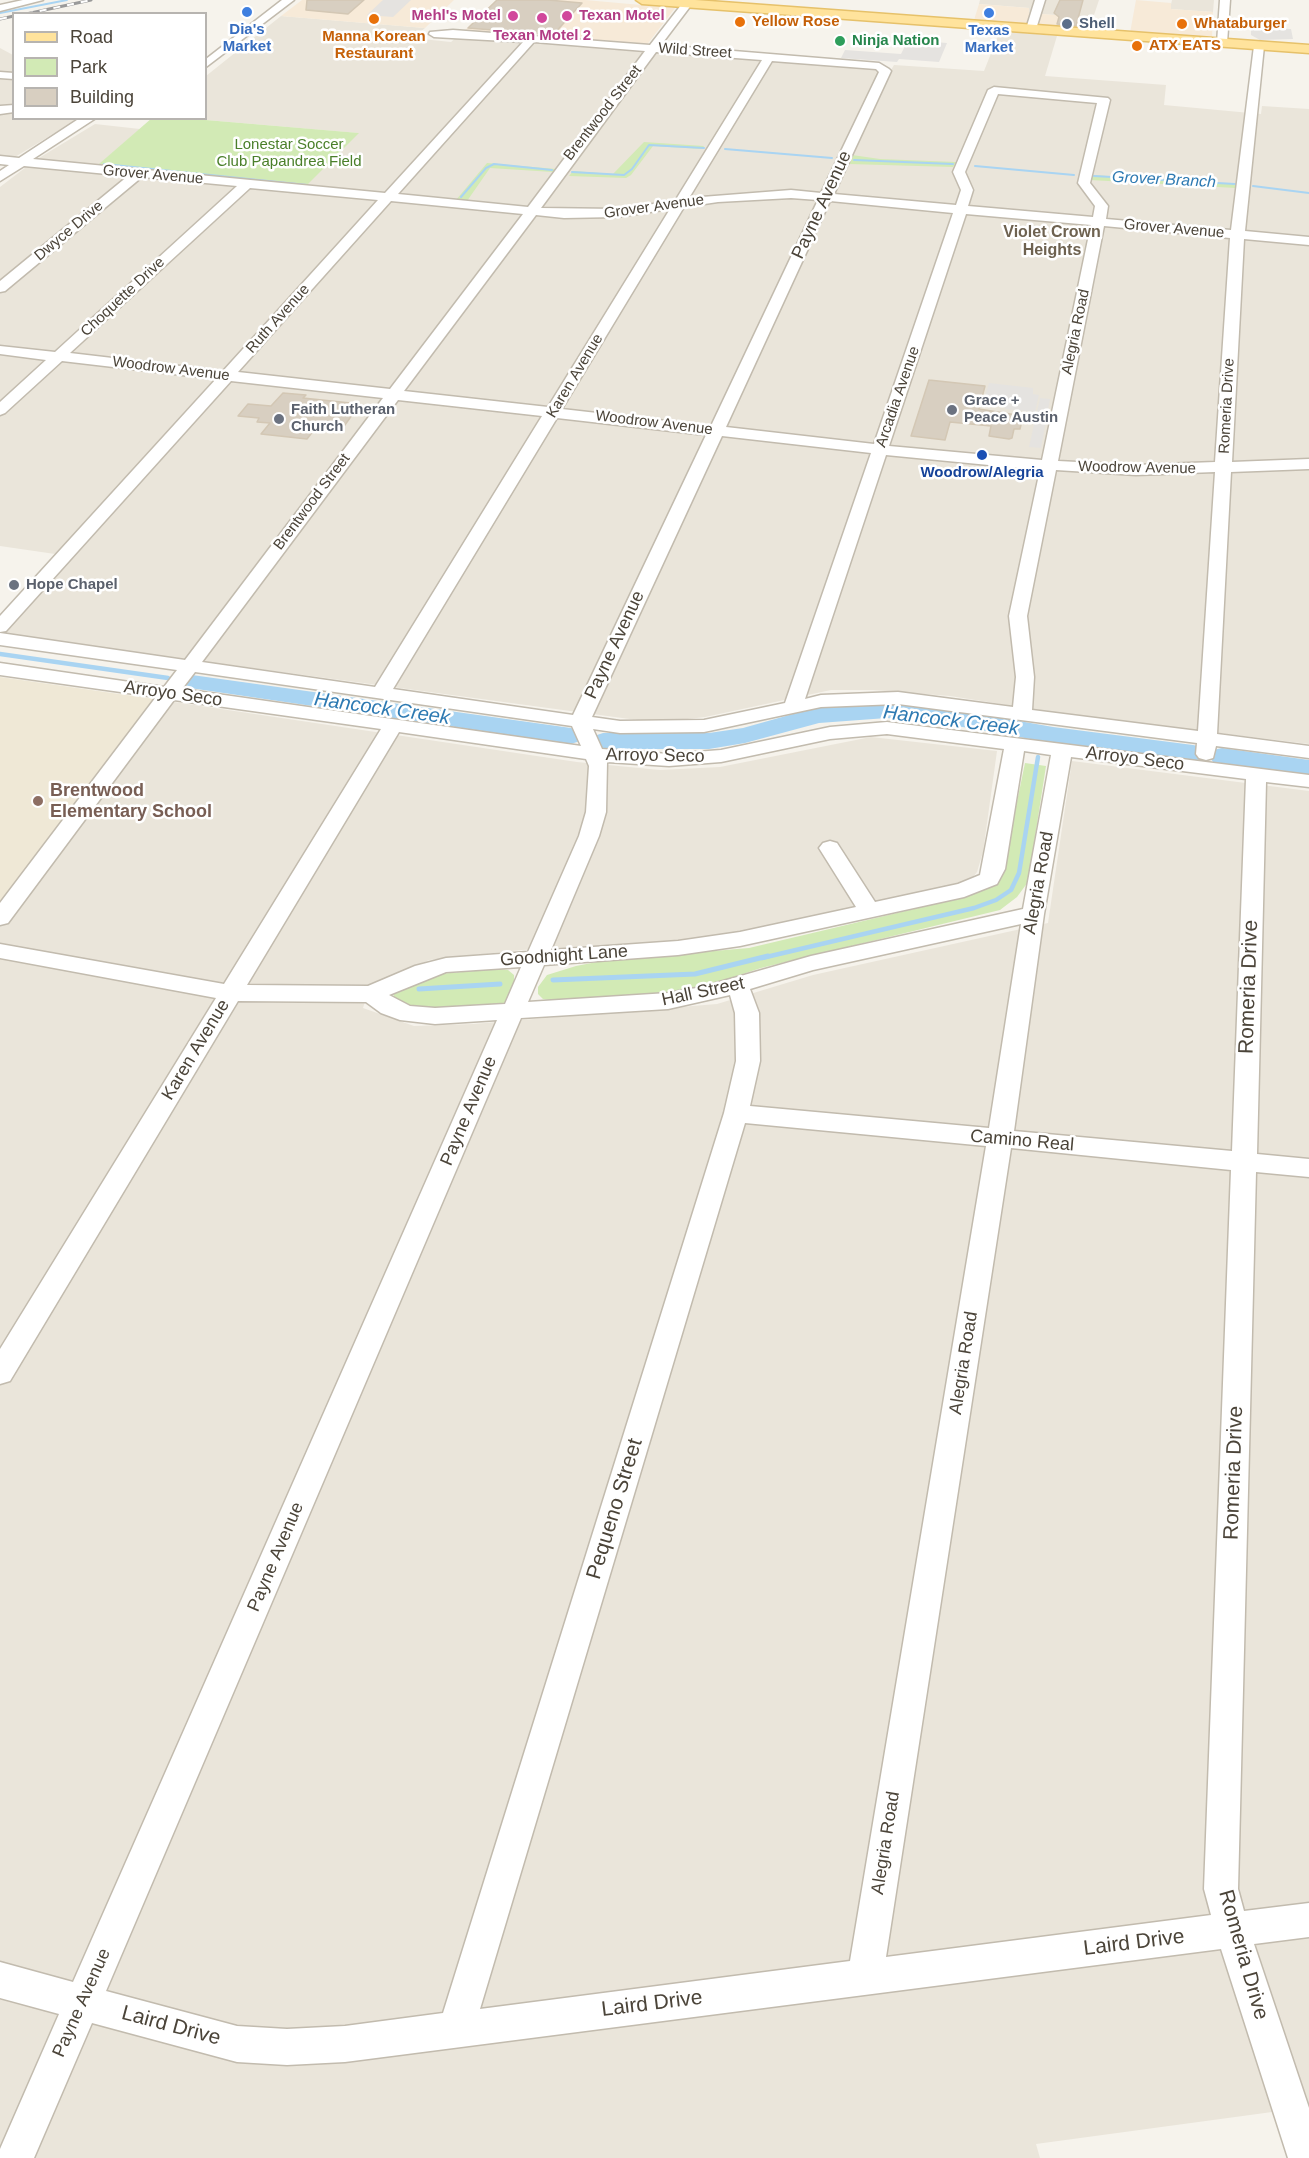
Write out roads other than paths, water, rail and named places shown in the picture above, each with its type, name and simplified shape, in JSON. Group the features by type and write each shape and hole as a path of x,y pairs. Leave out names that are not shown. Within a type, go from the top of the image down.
{"main road":[{"path":"642,0 1309,49"}],"street":[{"path":"0,8 38,0"},
{"path":"207,63 289,0"},
{"path":"1031,29 1040,0"},
{"path":"1222,43 1225,0"},
{"name":"Brentwood Street","path":"0,918 688,2"},
{"name":"Wild Street","path":"434,34 453,33 653,48 884,68"},
{"name":"Ruth Avenue","path":"0,627 531,39"},
{"name":"Romeria Drive","path":"1205,768 1237,234 1259,46"},
{"path":"207,53 224,50"},
{"name":"Karen Avenue","path":"381,693 769,57"},
{"name":"Payne Avenue","path":"15,2158 594,824 599,766 580,721 885,71 884,68"},
{"name":"Alegria Road","path":"994,90 1104,99 1084,183 1102,206 1018,616 1025,676 1022,713"},
{"name":"Arcadia Avenue","path":"793,707 962,209 967,190 959,172 994,90"},
{"path":"0,177 59,135 86,120"},
{"name":"Grover Avenue","path":"0,160 532,211 593,214 766,194 826,197 1309,241"},
{"name":"Dwyce Drive","path":"0,288 138,174"},
{"name":"Choquette Drive","path":"0,410 247,184"},
{"name":"Woodrow Avenue","path":"0,350 1048,466 1136,470 1223,469 1309,464"},
{"name":"Arroyo Seco","path":"0,639 620,728 673,729 718,724 836,700 891,698 1022,713 1309,752"},
{"name":"Arroyo Seco","path":"0,669 392,727 645,759 721,756 830,733 866,728 910,729 1309,781"},
{"name":"Karen Avenue","path":"0,1373 392,727"},
{"name":"Goodnight Lane","path":"0,951 231,993 371,994 423,971 446,965 705,946 964,890 989,879 994,869 1015,743"},
{"name":"Alegria Road","path":"865,1977 1000,1139 1033,914 1062,750"},
{"name":"Romeria Drive","path":"1256,774 1221,1889 1232,1930 1307,2158"},
{"path":"830,848 870,910"},
{"name":"Hall Street","path":"371,994 389,1007 408,1014 435,1016 668,1001 738,986 811,963 1033,914"},
{"name":"Pequeno Street","path":"456,2030 736,1113 748,1061 747,1013 738,986"},
{"name":"Camino Real","path":"736,1113 1309,1168"},
{"name":"Laird Drive","path":"0,1980 237,2044 287,2047 345,2044 1309,1920"}],"waterway":[{"path":"0,13 67,0"},
{"name":"Grover Branch","path":"572,172 624,175 632,169 649,145 704,148"},
{"name":"Grover Branch","path":"725,149 832,158"},
{"name":"Grover Branch","path":"854,160 953,164"},
{"name":"Grover Branch","path":"104,164 307,185"},
{"name":"Grover Branch","path":"461,197 486,168 494,164 552,170"},
{"name":"Grover Branch","path":"975,166 1074,175"},
{"name":"Grover Branch","path":"1094,176 1235,184"},
{"name":"Grover Branch","path":"1253,186 1309,193"},
{"name":"Hancock Creek","path":"0,654 168,678"},
{"name":"Hancock Creek","path":"192,682 571,736"},
{"name":"Hancock Creek","path":"603,741 709,741 745,735 818,715 887,710 940,715 1053,735 1193,753"},
{"name":"Hancock Creek","path":"1049,739 1053,735"},
{"name":"Hancock Creek","path":"1222,756 1309,768"},
{"path":"762,958 974,908 996,900 1011,890 1019,873 1038,757"},
{"path":"553,980 695,974 768,956"},
{"path":"419,989 500,984"}],"railway":[{"path":"35,12 91,0"},
{"path":"0,19 12,16"}],"place":[{"name":"Dia's Market","path":"247,12"},
{"name":"Texas Market","path":"989,13"},
{"name":"Mehl's Motel","path":"513,16"},
{"name":"Texan Motel","path":"567,16"},
{"name":"Texan Motel 2","path":"542,18"},
{"name":"Manna Korean Restaurant","path":"374,19"},
{"name":"Yellow Rose","path":"740,22"},
{"name":"Shell","path":"1067,24"},
{"name":"Whataburger","path":"1182,24"},
{"name":"Ninja Nation","path":"840,41"},
{"name":"ATX EATS","path":"1137,46"},
{"name":"Grace + Peace Austin","path":"952,410"},
{"name":"Faith Lutheran Church","path":"279,419"},
{"name":"Woodrow/Alegria","path":"982,455"},
{"name":"Hope Chapel","path":"14,585"},
{"name":"Brentwood Elementary School","path":"38,801"}],"district":[{"name":"Violet Crown Heights","path":"1052,242"}],"park label":[{"name":"Lonestar Soccer Club Papandrea Field","path":"289,154"}]}
